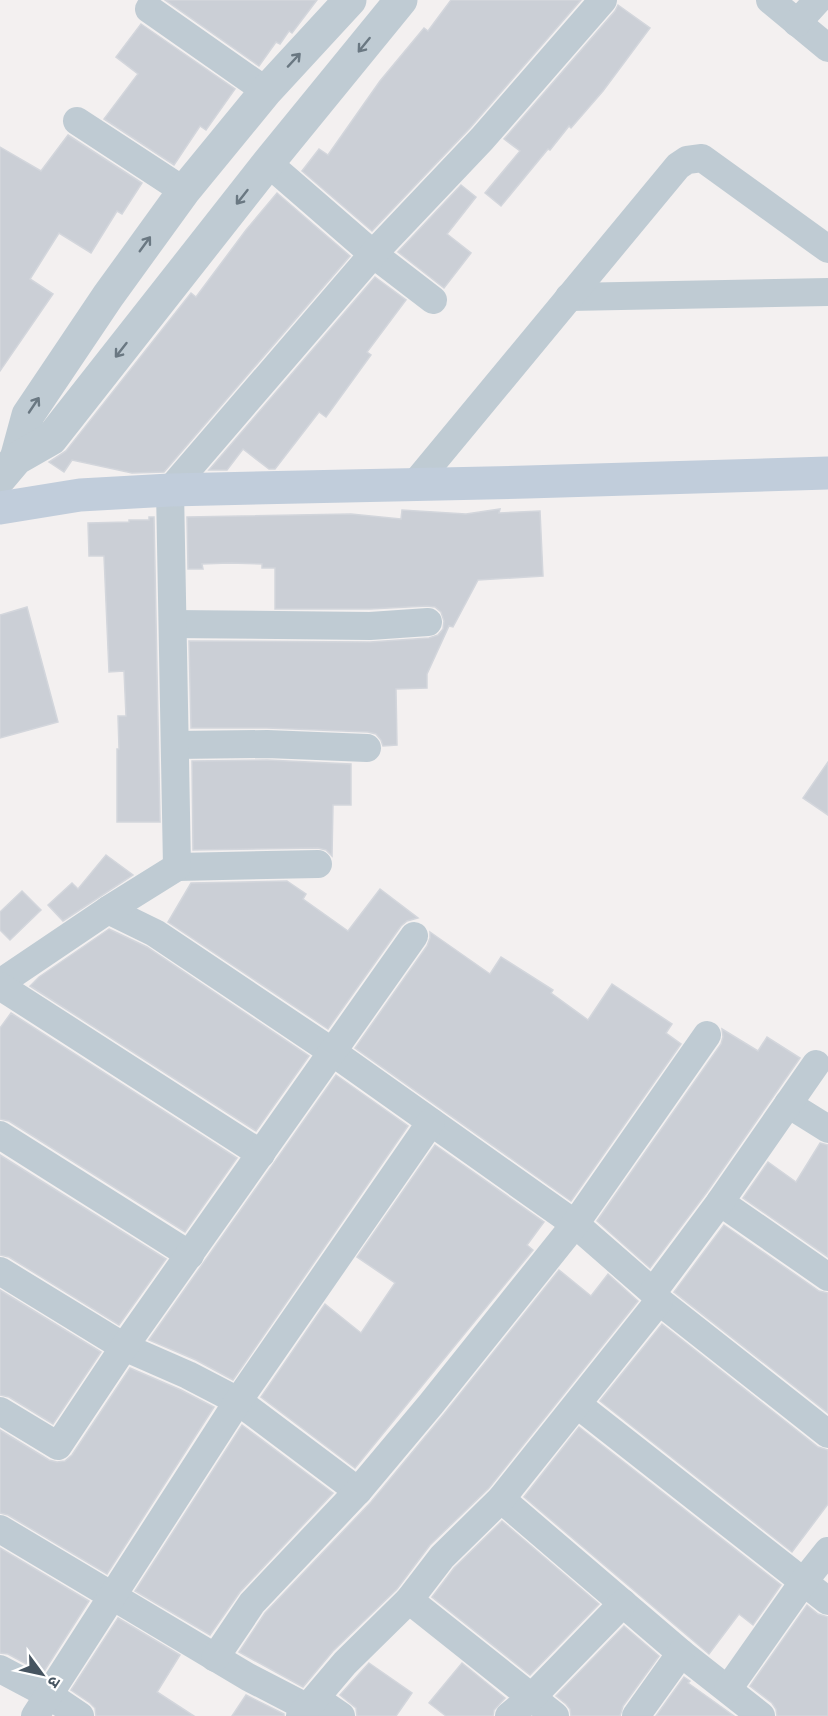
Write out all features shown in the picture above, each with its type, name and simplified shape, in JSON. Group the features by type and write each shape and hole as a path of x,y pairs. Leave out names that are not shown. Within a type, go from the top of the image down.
{"main road":[{"path":"0,508 80,495 170,490 828,473"}],"street":[{"path":"8,469 28,415 108,296 184,190 266,91 348,0"},
{"path":"8,469 51,439 268,163 401,0"},
{"path":"177,867 170,490 373,254 482,139 603,0"},
{"path":"770,0 828,48"},
{"path":"797,24 818,0"},
{"path":"149,9 266,91"},
{"path":"78,121 184,190"},
{"path":"414,485 678,166 687,160 702,158 828,249"},
{"path":"268,163 373,254 432,300"},
{"path":"569,297 828,292"},
{"path":"173,624 370,626 428,622"},
{"path":"175,746 267,744 367,748"},
{"path":"261,1154 0,985 108,910 177,867 318,864"},
{"path":"108,910 155,933 331,1051 575,1224 656,1296 828,1434"},
{"path":"0,1411 58,1446 124,1347 414,936"},
{"path":"215,1658 252,1603 358,1491 575,1224 707,1035"},
{"path":"303,1712 345,1663 409,1600 442,1557 501,1498 578,1405 816,1064"},
{"path":"788,1104 828,1130"},
{"path":"43,1706 238,1401 431,1122"},
{"path":"0,1135 190,1255"},
{"path":"720,1202 828,1277"},
{"path":"0,1271 124,1347 188,1375 238,1401 358,1491"},
{"path":"578,1405 828,1601"},
{"path":"501,1498 681,1653 761,1716"},
{"path":"0,1529 303,1712 325,1706 341,1716"},
{"path":"728,1689 804,1581 828,1551"},
{"path":"409,1600 555,1716"},
{"path":"509,1716 532,1697 623,1603"},
{"path":"636,1716 681,1653"},
{"path":"0,1669 43,1706 80,1716"}],"building":[{"path":"165,0 317,0 292,33 289,31 280,44 276,42 259,66"},
{"path":"451,0 581,0 470,128 372,231 302,171 319,149 328,155 380,81 424,28 428,31"},
{"path":"618,5 650,28 603,91 571,128 569,126 550,150 548,149 501,206 485,193 520,151 504,139"},
{"path":"141,24 235,89 206,130 200,126 174,165 104,119 138,74 116,57"},
{"path":"68,135 142,183 122,214 117,211 91,253 59,233 30,279 53,294 0,371 0,147 41,171"},
{"path":"461,185 476,197 447,234 471,253 444,288 398,252"},
{"path":"277,193 350,256 164,472 132,473 72,460 64,472 49,462 66,451 191,293 196,297"},
{"path":"375,277 406,300 367,352 371,355 326,417 319,412 275,469 269,469 243,449 227,470 209,470"},
{"path":"500,509 499,513 540,511 543,576 478,580 453,627 449,626 427,674 427,688 396,689 397,745 383,746 376,734 368,732 191,728 189,641 370,642 429,638 438,635 443,629 444,621 441,612 435,607 427,606 370,609 275,609 275,568 262,568 262,564 229,563 202,564 203,569 188,569 187,517 351,514 401,519 402,510 466,514"},
{"path":"149,517 154,517 160,822 117,822 118,716 126,716 124,671 109,672 104,556 89,556 88,523 129,522 129,520 149,520"},
{"path":"27,607 58,722 0,738 0,615"},
{"path":"267,760 351,764 351,805 333,805 332,856 326,850 318,848 193,850 192,761"},
{"path":"828,762 828,815 803,798"},
{"path":"106,855 133,875 63,921 48,905 72,883 78,889"},
{"path":"287,881 306,894 303,899 348,931 380,889 418,918 407,921 401,926 328,1029 168,922 191,883"},
{"path":"22,891 41,910 10,940 0,930 0,912"},
{"path":"109,929 147,947 309,1056 256,1131 30,986 39,977"},
{"path":"430,932 490,974 501,957 553,990 551,993 588,1020 612,984 672,1024 666,1033 681,1044 571,1201 355,1048 427,946"},
{"path":"11,1013 237,1158 185,1232 9,1121 0,1119 0,1028"},
{"path":"722,1029 758,1051 767,1037 800,1058 707,1192 650,1268 597,1221 721,1044"},
{"path":"336,1075 408,1126 233,1380 196,1360 149,1340"},
{"path":"820,1143 828,1145 828,1257 743,1198 768,1162 796,1182"},
{"path":"435,1145 544,1222 527,1245 533,1250 355,1468 261,1397 325,1304 361,1333 395,1283 357,1257"},
{"path":"0,1155 166,1259 119,1325 9,1257 0,1255"},
{"path":"724,1225 819,1291 828,1293 828,1413 674,1292"},
{"path":"559,1270 591,1296 608,1274 638,1301 489,1488 430,1545 397,1589 333,1651 303,1687 239,1652 265,1613 371,1502"},
{"path":"0,1290 101,1352 53,1424 9,1397 0,1395"},
{"path":"662,1324 818,1447 828,1450 828,1504 792,1552 600,1401"},
{"path":"130,1368 214,1407 107,1574 8,1515 0,1513 0,1430 49,1460 65,1461 72,1455"},
{"path":"242,1425 333,1493 240,1592 210,1635 135,1591"},
{"path":"579,1427 781,1585 753,1625 739,1614 709,1654 524,1497"},
{"path":"502,1521 599,1604 530,1675 432,1597 454,1568"},
{"path":"0,1548 89,1601 43,1673 8,1654 0,1653"},
{"path":"807,1605 818,1614 828,1617 828,1716 777,1716 772,1703 750,1686"},
{"path":"118,1618 180,1655 157,1692 194,1716 96,1716 95,1708 71,1690"},
{"path":"624,1626 659,1656 623,1706 620,1716 571,1716 570,1709 556,1696"},
{"path":"369,1663 412,1693 396,1716 357,1716 356,1708 340,1695"},
{"path":"462,1663 505,1698 494,1710 493,1716 446,1716 429,1703"},
{"path":"684,1677 690,1681 688,1683 734,1716 656,1716"},
{"path":"246,1695 284,1714 284,1716 232,1716"}]}
